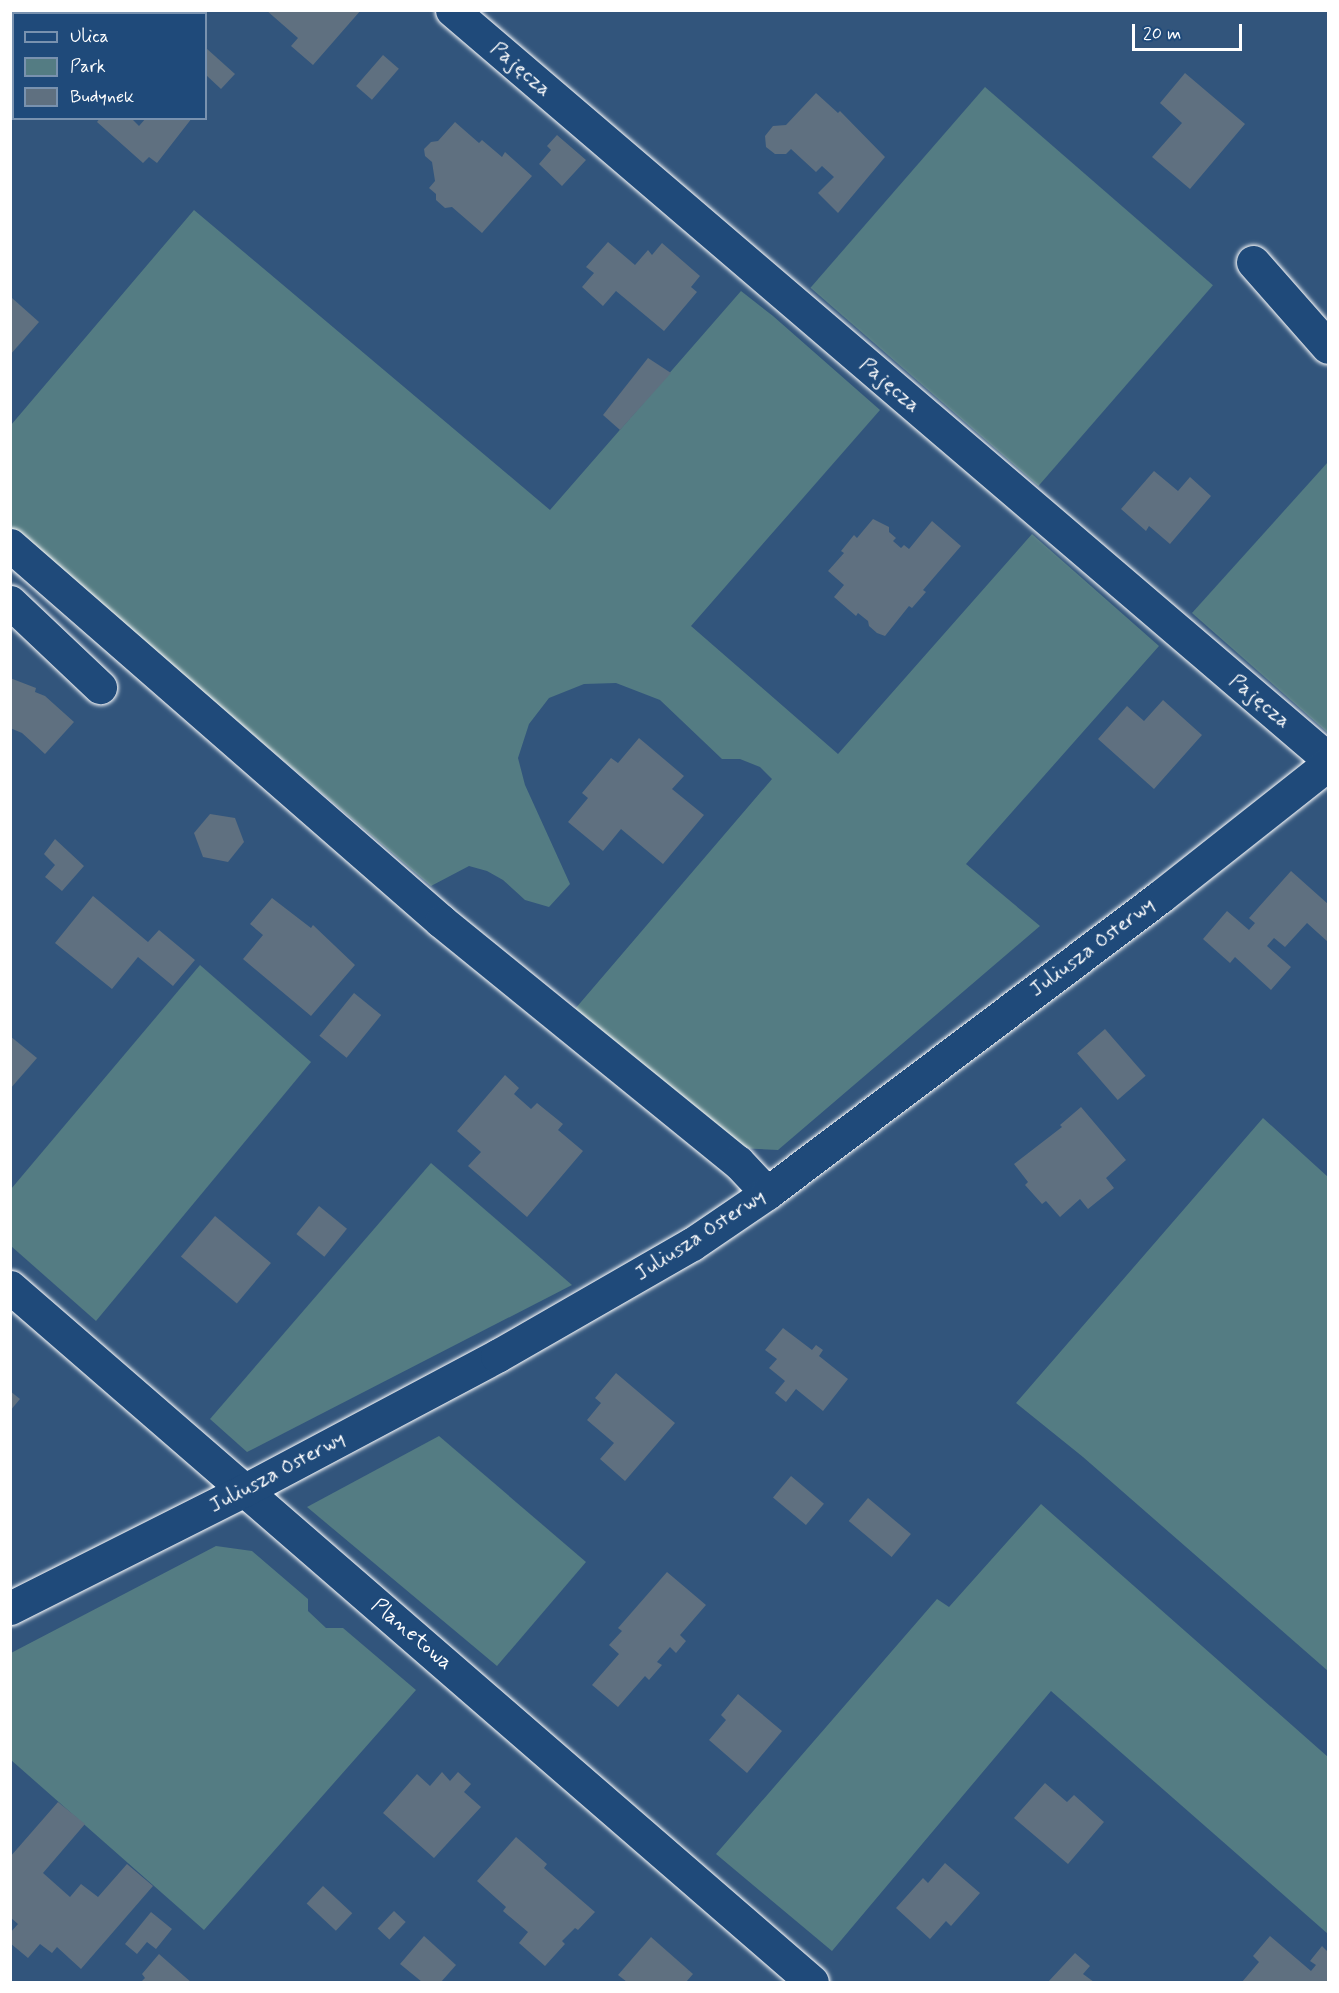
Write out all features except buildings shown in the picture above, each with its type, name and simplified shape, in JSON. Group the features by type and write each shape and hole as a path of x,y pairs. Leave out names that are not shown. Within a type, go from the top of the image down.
{"street":[{"name":"Pajęcza","path":"452,10 1329,759"},
{"path":"1253,262 1329,347"},
{"path":"10,545 441,921 738,1162 766,1193"},
{"path":"10,602 100,687"},
{"name":"Juliusza Osterwy","path":"10,1608 243,1491 498,1356 692,1244 766,1193 1161,896 1329,764"},
{"name":"Planetowa","path":"10,1287 243,1491 427,1645 812,1983"}],"green space":[{"path":"985,87 1213,285 1038,486 810,288"},
{"path":"194,210 550,510 741,291 773,316 880,410 691,626 838,754 1032,534 1159,646 966,864 1040,926 778,1150 738,1148 575,1009 772,779 760,767 740,759 722,759 660,700 616,683 584,684 549,698 529,724 518,758 525,785 570,884 549,907 525,900 503,880 487,871 469,866 431,886 11,528 11,425"},
{"path":"1328,462 1328,733 1192,613"},
{"path":"200,965 311,1062 96,1321 11,1246 11,1189"},
{"path":"1263,1118 1328,1177 1328,1671 1083,1457 1016,1403"},
{"path":"431,1163 572,1285 247,1452 210,1419"},
{"path":"439,1436 586,1562 497,1666 307,1507"},
{"path":"1041,1504 1328,1757 1328,1934 1051,1691 832,1951 716,1854 937,1599 949,1607"},
{"path":"216,1546 252,1551 308,1599 308,1611 326,1628 343,1628 416,1690 204,1930 11,1760 11,1653"}]}
